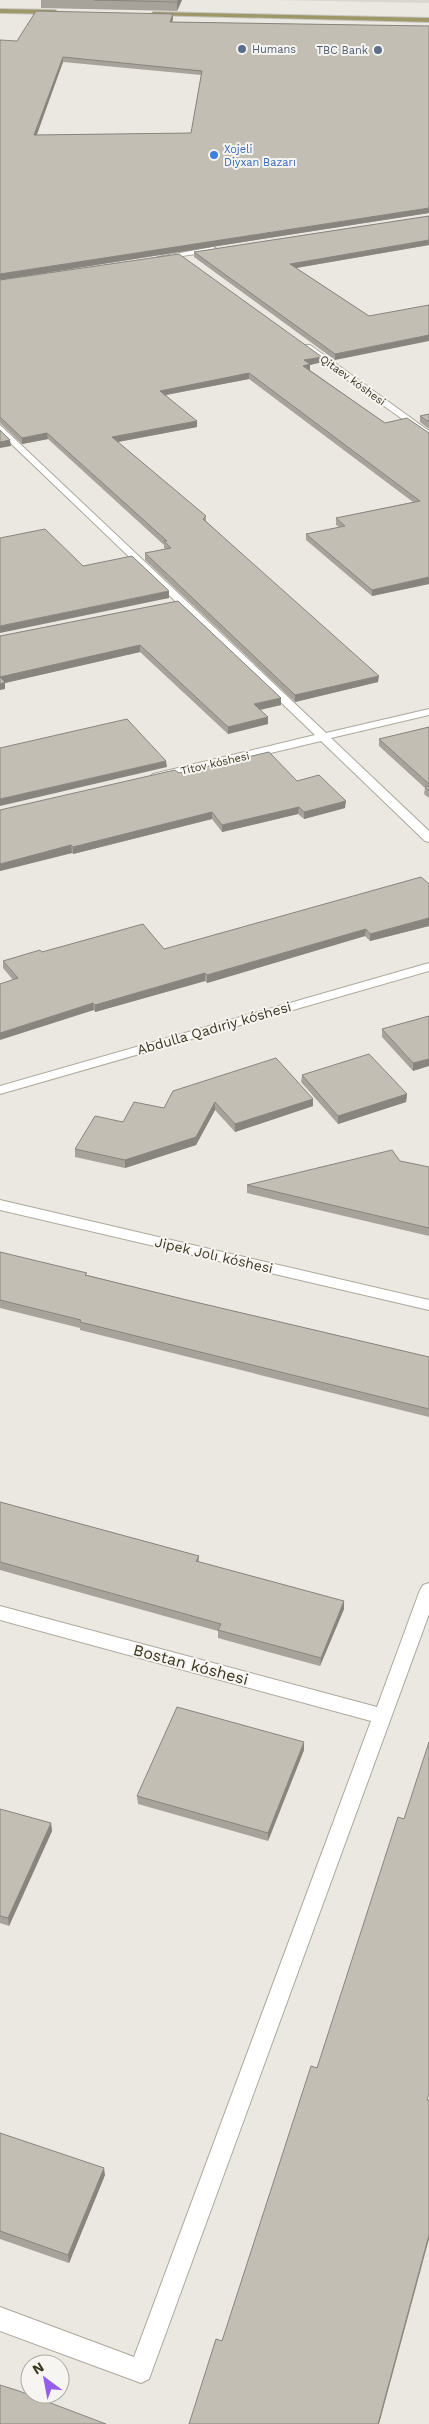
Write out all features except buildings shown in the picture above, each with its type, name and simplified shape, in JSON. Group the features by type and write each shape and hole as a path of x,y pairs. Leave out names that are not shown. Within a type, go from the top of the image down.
{"main road":[{"path":"0,11 60,12"},
{"path":"148,14 429,20"}],"street":[{"path":"152,259 219,249"},
{"path":"180,254 188,260"},
{"name":"Qitaev kóshesi","path":"301,342 429,436"},
{"path":"0,428 176,602 324,738 429,838"},
{"name":"Titov kóshesi","path":"143,779 429,712"},
{"name":"Abdulla Qadıriy kóshesi","path":"0,1090 429,967"},
{"name":"Jipek Jolı kóshesi","path":"0,1205 429,1305"},
{"path":"0,2319 141,2371 429,1590"},
{"name":"Bostan kóshesi","path":"0,1613 382,1716"}],"shaded area":[{"path":"272,0 429,0 429,3"}],"place":[{"name":"Humans","path":"242,49"},
{"name":"TBC Bank","path":"378,50"},
{"name":"Xojeli Diyxan Bazarı","path":"214,155"}]}
